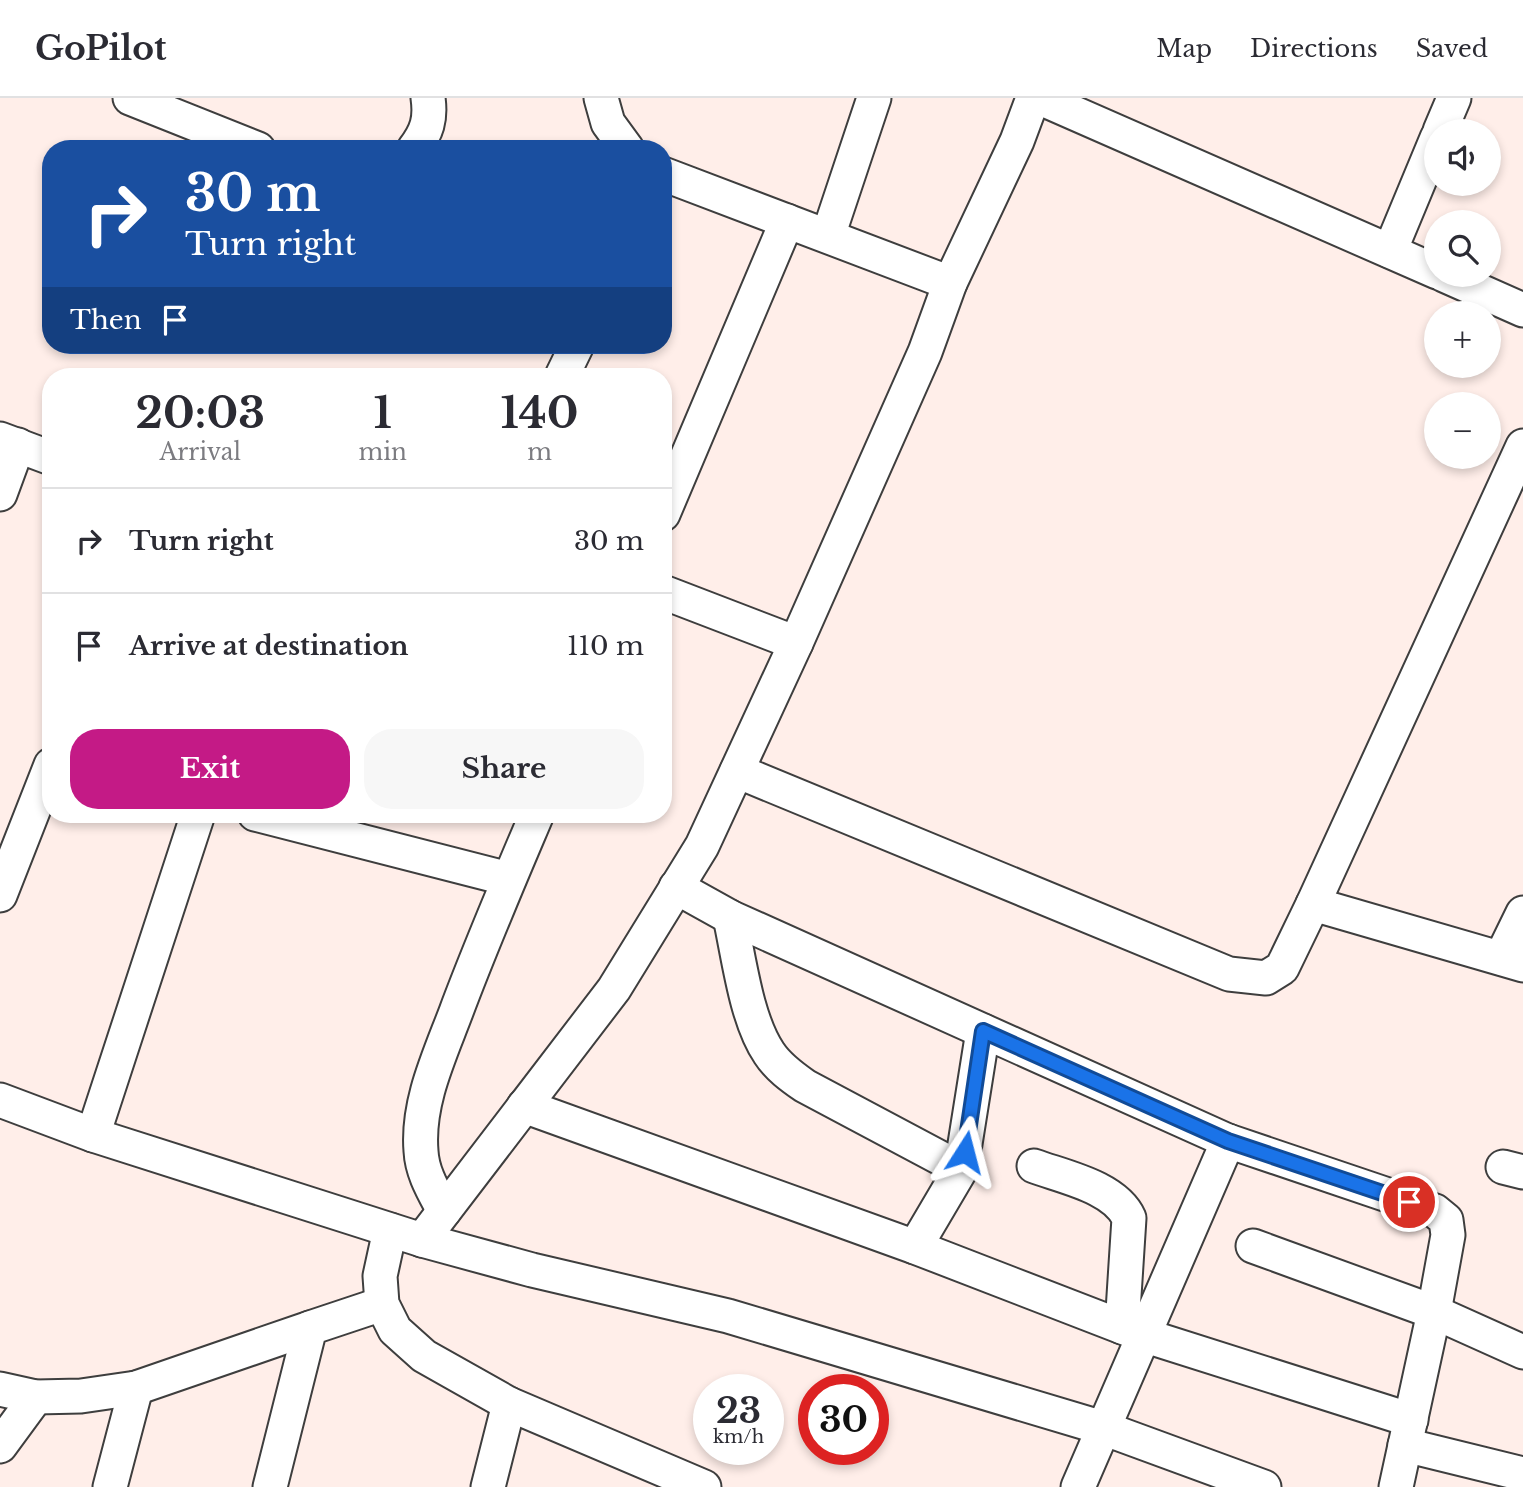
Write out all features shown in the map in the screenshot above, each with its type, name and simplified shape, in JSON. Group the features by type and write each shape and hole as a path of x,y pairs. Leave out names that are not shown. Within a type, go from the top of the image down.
{"street":[{"path":"130,98 235,140"},
{"path":"421,140 426,134 428,98"},
{"path":"601,98 608,123 620,140"},
{"path":"828,236 874,98"},
{"path":"422,1240 614,989 702,846 796,643 919,365 950,283 1017,141 1033,98"},
{"path":"1040,98 1424,266"},
{"path":"1445,119 1454,98"},
{"path":"1390,251 1424,169"},
{"path":"672,177 950,283"},
{"path":"672,493 787,221"},
{"path":"1471,287 1523,310"},
{"path":"0,494 9,442 42,455"},
{"path":"737,771 1228,974 1266,978 1282,968 1313,904 1523,446"},
{"path":"672,595 796,643"},
{"path":"0,895 42,788"},
{"path":"93,1135 195,823"},
{"path":"290,823 509,879"},
{"path":"444,1211 428,1181 421,1153 421,1124 430,1082 481,945 533,823"},
{"path":"676,887 730,917 1228,1141 1435,1211 1446,1220 1448,1235 1434,1312 1396,1487"},
{"path":"1313,904 1512,961 1523,913"},
{"path":"730,917 755,1027 770,1054 788,1074 805,1086 961,1169"},
{"path":"915,1247 961,1169 983,1031"},
{"path":"0,1100 93,1135 422,1240 532,1270 728,1316 1103,1428 1264,1487"},
{"path":"524,1107 915,1247 1133,1331 1523,1474"},
{"path":"1078,1487 1103,1428 1133,1331 1228,1141"},
{"path":"1034,1166 1109,1194 1124,1208 1129,1218 1133,1331"},
{"path":"390,1230 380,1276 382,1304 395,1330 424,1356 509,1404 670,1480 704,1487"},
{"path":"1253,1246 1434,1312 1523,1352"},
{"path":"0,1389 36,1397 81,1396 136,1388 382,1304"},
{"path":"270,1487 310,1328"},
{"path":"110,1487 136,1388"},
{"path":"0,1446 36,1397"},
{"path":"488,1487 509,1404"}],"route":[{"path":"965,1152 983,1031 1228,1141 1409,1202"}]}
